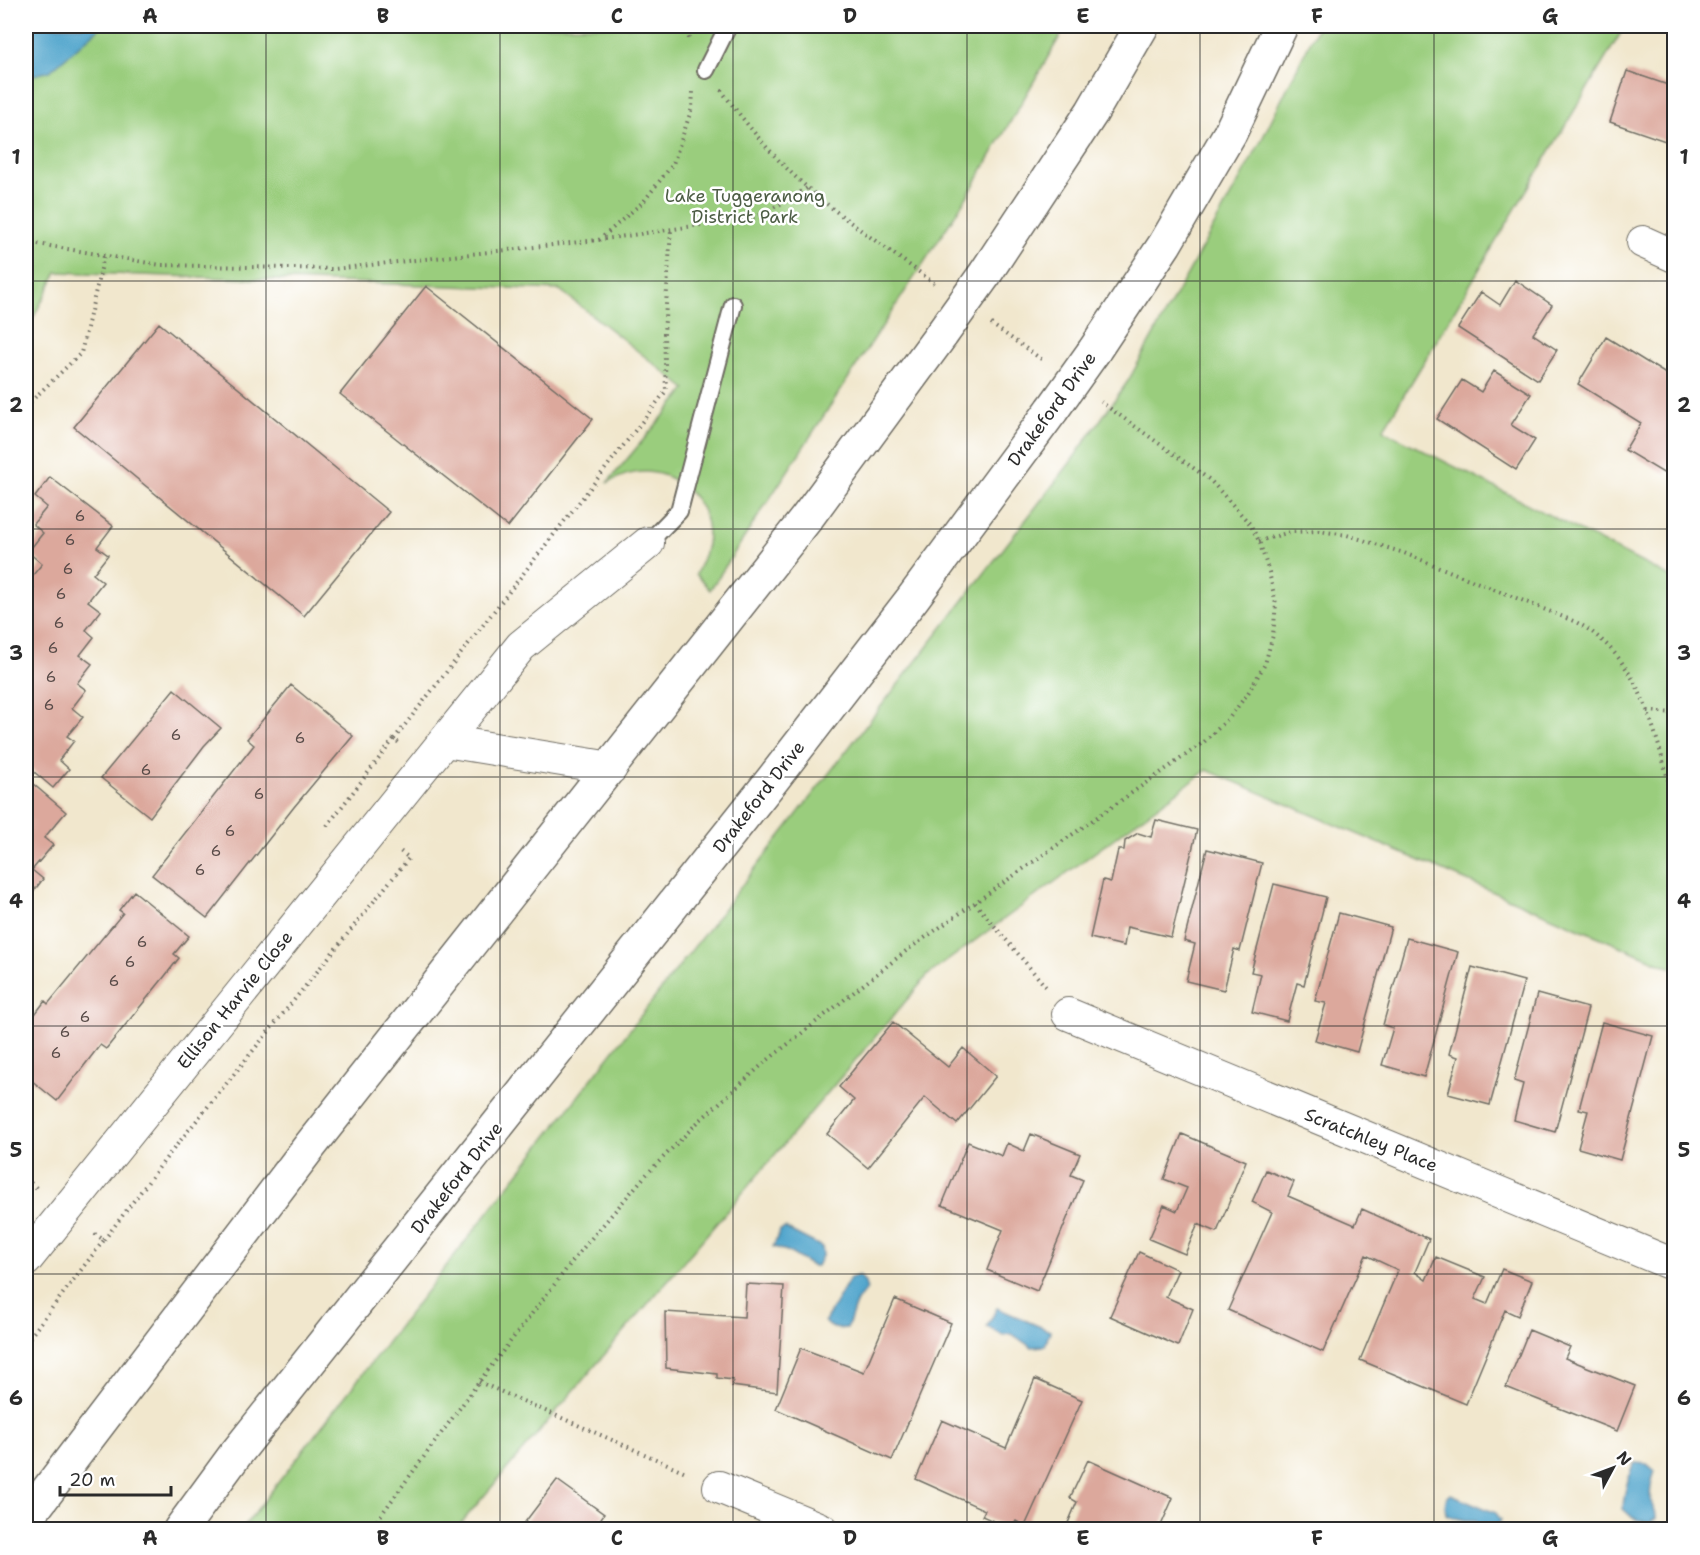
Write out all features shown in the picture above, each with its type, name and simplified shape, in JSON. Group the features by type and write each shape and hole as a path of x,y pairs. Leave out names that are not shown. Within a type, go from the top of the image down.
{"highway":[{"path":"26,1519 310,1146 807,519 985,274 1092,112 1142,26"},
{"name":"Drakeford Drive","path":"180,1530 235,1455 773,779 913,598 1052,410 1165,244 1224,143 1281,26"}],"street":[{"path":"1643,242 1674,256"},
{"name":"Ellison Harvie Close","path":"26,1260 521,646 648,543"},
{"path":"444,741 611,768"},
{"name":"Scratchley Place","path":"1068,1014 1674,1265"},
{"path":"719,1487 823,1530"}],"lane":[{"path":"701,64 728,26"},
{"path":"648,543 679,511 733,305"}],"path":[{"path":"684,26 701,64 755,135 807,188 844,218 940,287"},
{"path":"598,240 644,201 673,164 692,108 701,64"},
{"path":"26,242 161,265 334,269 598,240 756,217 807,188"},
{"path":"394,739 666,391 664,334 671,230"},
{"path":"26,406 81,353 104,256"},
{"path":"988,321 1046,363"},
{"path":"370,1530 479,1382 578,1254 645,1176 698,1122 832,1007 906,951 1203,742 1230,717 1248,693 1265,664 1273,635 1276,604 1259,541 1250,524 1210,480 1094,397"},
{"path":"1259,541 1290,532 1319,531 1347,535 1404,553 1576,622 1593,631 1607,643 1625,666 1644,699 1674,801"},
{"path":"1648,711 1674,713"},
{"path":"104,1240 166,1157 409,858 391,844"},
{"path":"975,903 1068,1014"},
{"path":"479,1382 719,1487"}],"green space":[{"name":"Lake Tuggeranong District Park","path":"26,26 1066,26 968,195 710,590 696,574 707,545 706,522 703,511 689,492 670,478 647,472 631,473 607,483 686,389 560,290 57,272 26,332"},
{"path":"1318,26 1625,26 1383,430 1674,579 1674,969 1207,770 928,975 456,1529 242,1529 1070,463 1128,381 1260,143"}],"water":[{"path":"26,26 102,26 50,71 26,77"},
{"path":"785,1228 822,1247 823,1254 817,1266 812,1266 787,1251 773,1247 780,1230"},
{"path":"859,1275 865,1282 867,1290 856,1303 847,1328 832,1327 825,1321 850,1278"},
{"path":"997,1308 1050,1331 1045,1346 1031,1347 1012,1334 1002,1335 987,1327"},
{"path":"1635,1463 1647,1464 1655,1471 1650,1493 1656,1519 1649,1523 1633,1518 1623,1509 1627,1485"},
{"path":"1451,1494 1496,1513 1501,1520 1495,1529 1488,1529 1481,1527 1476,1520 1460,1519 1446,1514 1446,1500"}],"building":[{"path":"1627,71 1674,87 1674,144 1610,122"},
{"path":"1515,280 1552,305 1533,334 1557,350 1538,380 1458,328 1481,292 1500,305"},
{"path":"426,286 593,419 508,527 340,394"},
{"path":"159,323 389,512 304,616 74,427"},
{"path":"1606,337 1674,379 1674,458 1665,474 1625,450 1641,423 1578,384"},
{"path":"1494,371 1531,394 1511,425 1535,440 1516,470 1437,419 1462,380 1481,392"},
{"path":"50,477 113,526 97,547 108,555 93,574 103,582 88,601 101,611 86,630 94,637 80,655 92,664 77,683 86,690 72,708 83,717 67,736 74,741 59,760 69,769 53,788 26,765 26,623 31,616 26,611 26,598 34,588 28,581 42,564 28,552 43,533 33,524 47,507 35,497"},
{"path":"291,685 353,736 207,918 152,875 254,745 247,739"},
{"path":"174,689 221,728 204,746 150,817 101,778"},
{"path":"26,778 66,812 44,838 53,845 32,870 43,879 26,901"},
{"path":"1156,820 1197,830 1171,937 1127,927 1124,946 1090,938 1103,880 1111,882 1118,850 1124,850 1125,841 1138,833 1151,837"},
{"path":"1207,849 1262,863 1240,951 1234,949 1224,990 1186,981 1195,944 1184,941"},
{"path":"1274,884 1326,897 1304,985 1297,983 1287,1021 1252,1012 1261,974 1251,972"},
{"path":"134,891 189,936 174,954 179,958 165,976 106,1049 100,1045 57,1101 26,1076 26,1026 45,1001 48,1004 123,913 119,910"},
{"path":"1339,913 1391,927 1357,1052 1315,1040 1326,1003 1315,1001"},
{"path":"1407,938 1458,952 1424,1077 1382,1065 1393,1028 1383,1025"},
{"path":"1472,967 1524,981 1490,1105 1448,1094 1458,1057 1449,1054"},
{"path":"1537,994 1588,1008 1555,1132 1514,1120 1523,1084 1514,1081"},
{"path":"893,1022 948,1067 963,1048 996,1076 957,1124 925,1097 868,1168 827,1134 854,1100 839,1087"},
{"path":"1602,1022 1653,1036 1620,1160 1578,1148 1588,1111 1579,1109"},
{"path":"1031,1134 1080,1154 1071,1175 1083,1180 1037,1291 987,1270 1003,1230 942,1205 968,1142 1002,1156 1007,1143 1024,1151"},
{"path":"1182,1134 1246,1161 1217,1232 1198,1224 1185,1254 1149,1239 1164,1205 1177,1211 1187,1188 1164,1179"},
{"path":"1266,1170 1294,1182 1288,1196 1355,1225 1362,1209 1429,1239 1415,1272 1426,1280 1436,1257 1485,1277 1475,1299 1487,1304 1502,1269 1532,1281 1518,1316 1505,1310 1466,1404 1360,1360 1398,1270 1366,1255 1323,1352 1228,1310 1272,1212 1252,1202"},
{"path":"1139,1252 1178,1270 1166,1297 1193,1309 1178,1346 1110,1316"},
{"path":"746,1284 784,1286 777,1392 732,1386 733,1380 717,1378 717,1374 666,1368 665,1312 744,1317"},
{"path":"895,1299 951,1323 892,1460 776,1409 801,1348 864,1372"},
{"path":"1529,1330 1570,1347 1565,1358 1635,1386 1617,1431 1506,1387"},
{"path":"1035,1379 1082,1400 1025,1526 1016,1521 1011,1529 982,1516 985,1510 916,1479 942,1420 1006,1448"},
{"path":"1088,1460 1173,1498 1159,1530 1065,1530 1077,1502 1070,1498"},
{"path":"557,1480 604,1514 597,1524 604,1530 519,1530"}]}
